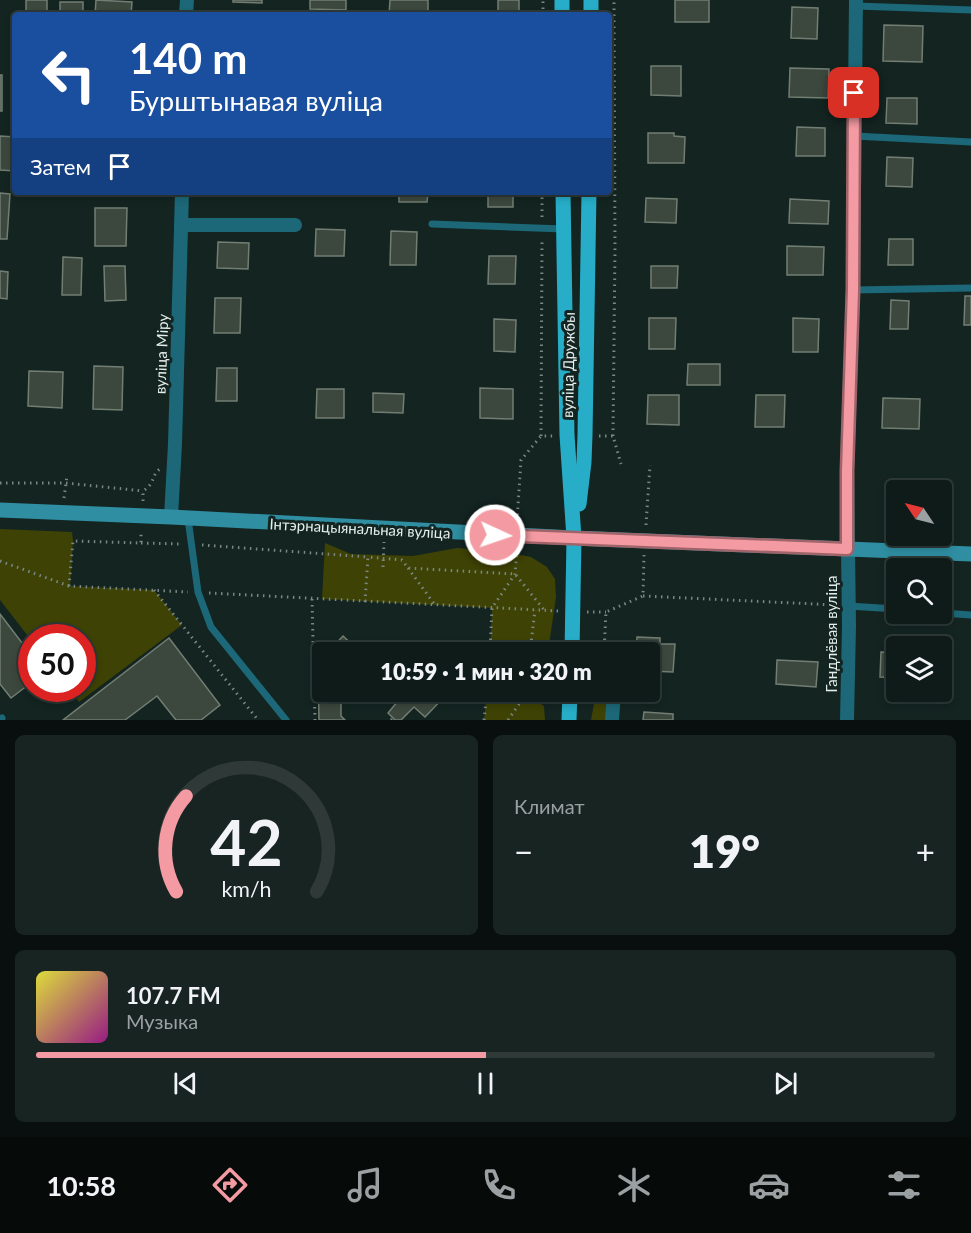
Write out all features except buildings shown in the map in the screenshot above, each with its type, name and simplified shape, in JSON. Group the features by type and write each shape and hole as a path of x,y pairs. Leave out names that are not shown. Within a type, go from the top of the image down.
{"main road":[{"name":"вуліца Дружбы","path":"563,195 567,435 574,538 572,642"},
{"name":"вуліца Дружбы","path":"574,538 584,462 589,195"},
{"name":"Інтэрнацыянальная вуліца","path":"0,510 517,536 971,554"},
{"path":"569,720 570,702"}],"street":[{"name":"Гандлёвая вуліца","path":"847,720 847,471 853,290 856,3"},
{"name":"вуліца Міру","path":"171,517 182,195"},
{"path":"181,225 295,225"},
{"path":"612,720 613,702"}],"lane":[{"path":"856,3 971,10"},
{"path":"854,136 971,142"},
{"path":"432,224 564,229"},
{"path":"853,290 971,288"},
{"path":"188,519 198,592 211,627 286,720"},
{"path":"848,606 886,608"},
{"path":"952,614 971,615"}],"path":[{"path":"614,0 613,436 621,464"},
{"path":"490,642 492,608 515,574 521,460 541,436 542,195"},
{"path":"541,436 567,435"},
{"path":"585,435 613,436"},
{"path":"643,596 650,465"},
{"path":"62,513 67,476"},
{"path":"0,483 66,483 143,491"},
{"path":"383,567 384,529"},
{"path":"141,543 191,544 402,560 435,605"},
{"path":"365,602 368,557"},
{"path":"0,561 69,586 365,602 606,612 643,596 848,606"},
{"path":"408,568 515,574 545,611"},
{"path":"154,590 258,720"},
{"path":"312,599 315,720"},
{"path":"531,642 535,610"},
{"path":"604,642 606,612"},
{"path":"484,720 486,702"},
{"path":"508,720 520,702"}],"shaded area":[{"path":"0,529 72,532 70,586 154,590 182,625 96,689 96,624 19,624 0,600"},
{"path":"325,543 351,554 413,556 457,548 505,552 531,557 547,567 555,579 556,597 549,642 490,642 492,608 322,599"},
{"path":"486,702 538,702 544,706 545,720 484,720"},
{"path":"594,702 610,702 609,720 591,720"}],"route":[{"path":"495,535 847,549 847,471 853,290 854,93"}]}
